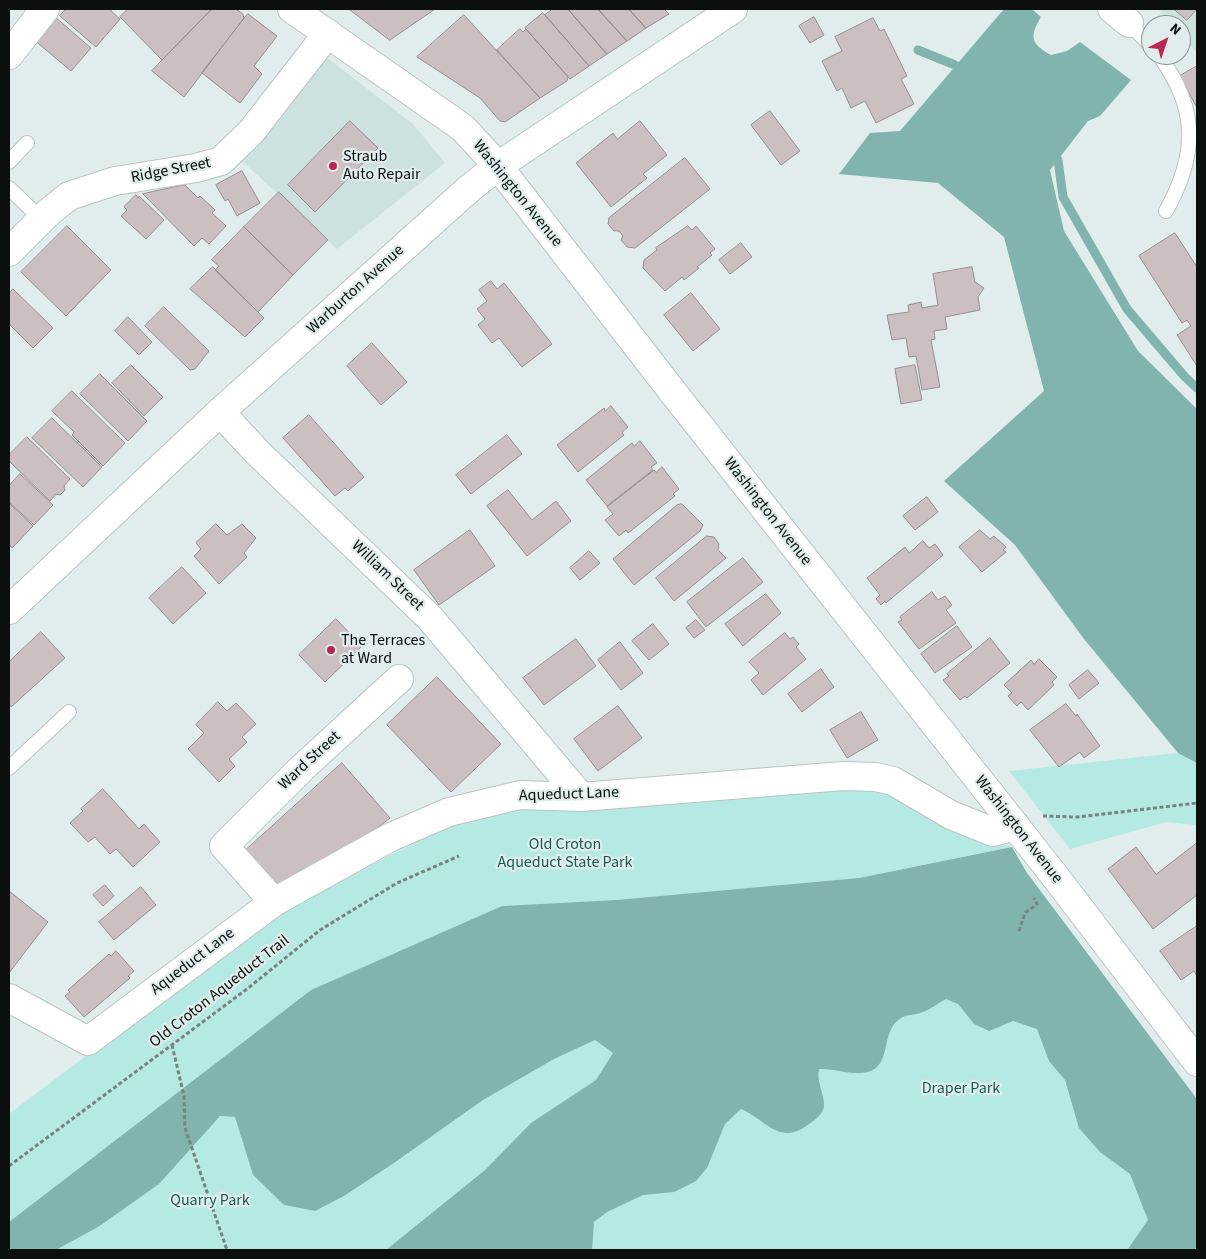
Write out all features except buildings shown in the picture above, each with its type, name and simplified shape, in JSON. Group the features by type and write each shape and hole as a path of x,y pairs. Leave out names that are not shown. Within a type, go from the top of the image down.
{"street":[{"path":"9,55 45,9"},
{"name":"Washington Avenue","path":"292,9 463,128 498,166 672,391 1016,826 1197,1062"},
{"name":"Warburton Avenue","path":"9,610 220,412 470,188 498,166 734,9"},
{"name":"Ridge Street","path":"9,252 41,220 69,196 114,181 196,168 221,161 251,132 328,33"},
{"name":"William Street","path":"220,412 257,452 430,618 582,797"},
{"name":"Ward Street","path":"274,902 224,846 301,769 399,679"},
{"name":"Aqueduct Lane","path":"9,998 88,1041 274,902 391,837 449,812 520,795 582,797 833,776 876,777 893,781 951,815 993,832 1016,826"}],"lane":[{"path":"1121,16 1141,36"},
{"path":"1166,65 1176,79 1188,112 1190,139 1177,192 1166,211"},
{"path":"9,162 27,143"},
{"path":"9,188 41,220"},
{"path":"9,768 70,712"}],"path":[{"path":"1016,826 1032,815 1077,817 1197,803"},
{"name":"Old Croton Aqueduct Trail","path":"9,1166 247,989 320,930 397,883 459,856"},
{"path":"1020,931 1025,914 1037,904 1033,896"},
{"path":"172,1045 184,1096 185,1128 201,1169 227,1250"}],"shaded area":[{"path":"1004,9 1032,9 1041,17 1035,30 1034,39 1039,47 1051,55 1067,51 1080,42 1131,80 1100,116 1088,121 1050,170 1064,231 1138,351 1197,409 1197,763 1178,753 1084,639 1015,545 944,481 1044,391 1004,237 938,183 839,174 870,133 900,131"},
{"path":"1158,9 1197,9 1197,53 1191,46 1191,15 1163,15"},
{"path":"321,53 413,124 445,163 337,249 241,160"},
{"path":"1012,847 1027,873 1197,1099 1197,1250 1124,1250 1128,1249 1148,1220 1130,1174 1100,1152 1079,1128 1065,1080 1049,1061 1037,1029 1013,1021 989,1031 974,1024 958,1004 946,999 923,1012 903,1017 894,1024 883,1058 872,1071 856,1073 819,1069 818,1074 824,1107 816,1119 799,1130 789,1133 781,1132 741,1109 725,1124 707,1168 696,1181 674,1192 643,1195 607,1212 594,1222 592,1250 386,1250 485,1170 531,1123 596,1080 613,1053 595,1040 554,1059 483,1100 394,1163 344,1196 315,1211 284,1205 253,1175 235,1117 220,1116 159,1184 98,1227 56,1250 9,1250 9,1222 311,990 502,906 616,900 859,878"}],"green space":[{"path":"1197,751 1197,825 1166,822 1070,849 1009,771"},
{"name":"Old Croton Aqueduct State Park","path":"868,785 899,796 953,830 1012,847 859,878 616,900 502,906 311,990 9,1222 9,1114 280,910 451,825 507,810"},
{"name":"Draper Park","path":"1010,886 1197,1250 516,1250"},
{"name":"Quarry Park","path":"595,1040 614,1053 596,1080 531,1123 485,1170 386,1250 56,1250 98,1227 220,1116 235,1117 253,1175 284,1205 315,1211 344,1196 394,1163 483,1100 554,1059"}],"waterway":[{"path":"918,50 955,65 962,72"},
{"path":"1051,153 1058,160 1063,197 1127,309 1185,377 1197,388"}],"place":[{"name":"Straub Auto Repair","path":"333,166"},
{"name":"The Terraces at Ward","path":"331,650"}]}
